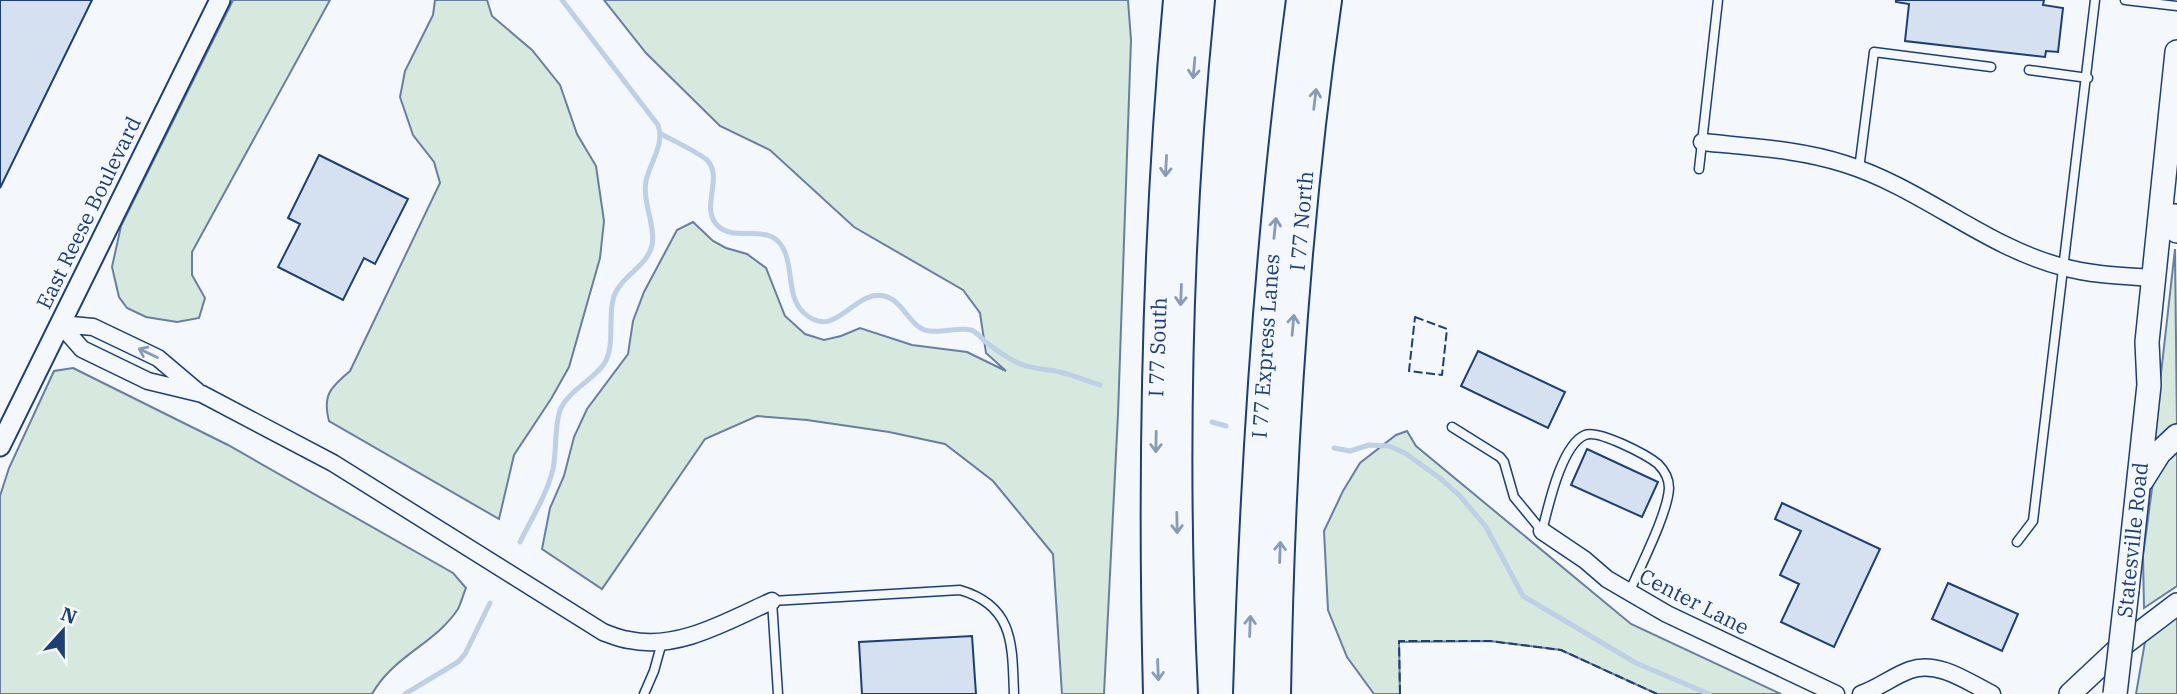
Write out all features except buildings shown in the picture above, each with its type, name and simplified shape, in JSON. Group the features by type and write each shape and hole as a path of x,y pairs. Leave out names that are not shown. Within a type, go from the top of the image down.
{"highway":[{"name":"I 77 South","path":"1158,694 1155,491 1157,369 1168,125 1178,0"},
{"path":"1183,694 1177,518 1178,369 1188,153 1200,0"},
{"name":"I 77 Express Lanes","path":"1248,694 1264,365 1284,136 1301,0"},
{"name":"I 77 North","path":"1276,694 1282,487 1290,367 1310,139 1327,0"}],"main road":[{"name":"Statesville Road","path":"2149,385 2147,342 2177,52"},
{"name":"Statesville Road","path":"2115,694 2149,385 2160,344 2176,215"},
{"path":"2138,486 2159,453 2177,436"},
{"path":"2070,694 2119,648 2177,604"}],"street":[{"name":"East Reese Boulevard","path":"0,446 220,0"},
{"path":"1702,142 1788,150 1846,164 1883,179 2019,250 2062,267 2154,278"},
{"path":"60,324 82,349 148,381 202,394"},
{"path":"60,324 93,327 158,358 202,394 333,463 603,632 630,641 662,642 698,634 772,601"},
{"name":"Center Lane","path":"1542,531 1629,593 1704,633 1836,694"},
{"path":"1861,694 1911,670 1922,668 1946,672 1992,694"}],"lane":[{"path":"1699,169 1718,0"},
{"path":"2017,542 2034,521 2062,267 2088,78 2095,0"},
{"path":"2125,0 2177,6"},
{"path":"1859,169 1874,52 1991,67"},
{"path":"2029,70 2088,78"},
{"path":"1451,427 1500,457 1504,462 1514,497 1542,531"},
{"path":"1542,531 1566,457 1576,442 1585,435 1595,433 1608,437 1657,464 1666,475 1669,485 1667,502 1629,593"},
{"path":"778,694 772,601 960,590 977,595 1004,619 1011,641 1014,694"},
{"path":"644,694 662,642"}],"shaded area":[{"path":"233,0 330,0 192,252 192,275 205,298 199,318 177,322 146,317 127,308 119,297 112,267 121,226"},
{"path":"435,0 487,0 492,16 532,50 560,85 577,134 596,166 604,221 600,258 569,367 514,455 499,519 329,421 327,412 330,392 350,371 440,183 434,162 413,135 400,97 405,71 433,15"},
{"path":"604,0 1128,0 1131,40 1118,414 1104,694 1062,694 1053,554 993,481 945,444 889,432 757,416 705,439 602,589 542,549 550,508 564,476 574,437 587,409 628,354 633,321 644,292 677,230 693,222 713,241 747,254 766,268 785,316 805,334 824,340 860,328 912,345 967,352 1006,371 986,353 980,313 963,290 854,227 770,150 720,126 646,53"},
{"path":"2175,249 2177,429 2152,454"},
{"path":"73,368 228,445 453,573 466,588 458,609 438,632 391,669 372,694 0,694 0,496 9,468 54,371"},
{"path":"1407,431 1416,446 1631,624 1781,694 1657,694 1561,650 1490,641 1399,642 1400,694 1374,694 1347,657 1328,610 1324,531 1360,463 1396,435"},
{"path":"2177,446 2177,586 2144,608 2143,556 2153,481"},
{"path":"2177,617 2177,694 2136,694 2146,636"}],"waterway":[{"path":"520,542 550,478 560,410 569,397 604,364 610,348 614,296 617,289 650,252 653,238 645,189 660,140 658,125 562,0"},
{"path":"661,134 707,160 712,167 711,210 717,225 733,233 760,234 777,240 786,256 792,290 798,306 815,320 826,322 835,319 863,300 884,296 895,301 914,323 924,330 971,330 1018,363 1065,373 1100,385"},
{"path":"1212,422 1226,426"},
{"path":"1334,448 1350,451 1369,445 1389,446 1405,453 1460,496 1486,527 1523,596 1636,663 1709,694"},
{"path":"405,694 458,662 465,654 490,603"}],"fence":[{"path":"1415,317 1447,329 1442,375 1409,371 1415,317"},
{"path":"1400,694 1399,641 1490,641 1561,650 1657,694"}]}
